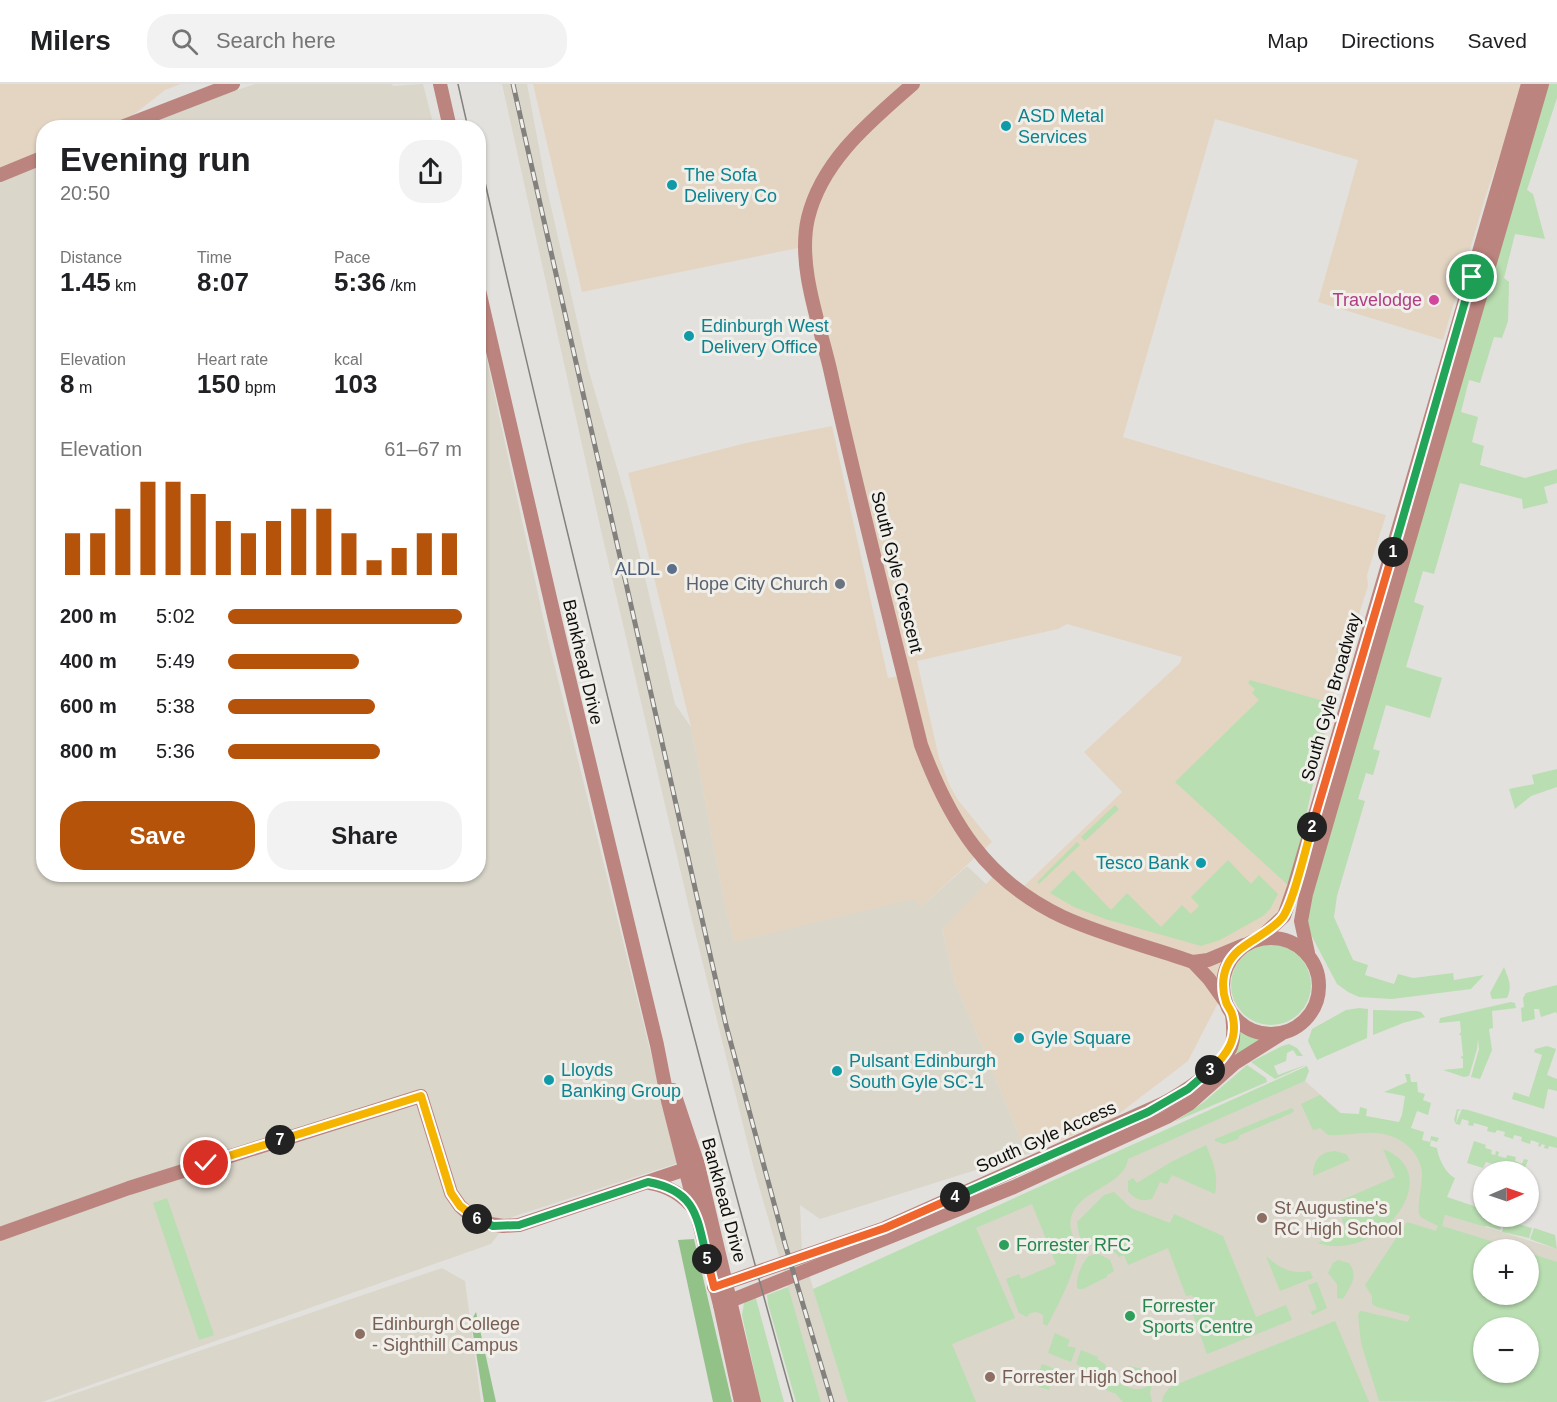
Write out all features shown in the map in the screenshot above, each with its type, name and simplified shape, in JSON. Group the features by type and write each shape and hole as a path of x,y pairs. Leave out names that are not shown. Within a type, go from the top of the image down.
{"street":[{"path":"140,120 233,84"},
{"path":"440,84 448,120"},
{"name":"South Gyle Crescent","path":"913,84 853,139 831,167 808,217 804,242 805,260 817,316 921,745 936,786 956,823 969,842 1010,884 1064,918 1193,962"},
{"name":"South Gyle Broadway","path":"1308,953 1301,921 1302,910 1528,84"},
{"name":"South Gyle Broadway","path":"1259,939 1284,916 1294,887 1542,84"},
{"path":"0,175 36,160"},
{"name":"Bankhead Drive","path":"486,320 561,648 657,1046 725,1303 754,1402"},
{"path":"1272,937 1285,939 1297,944 1308,953 1318,971 1320,986 1318,1001 1311,1014 1300,1025 1281,1034 1253,1031 1242,1024 1209,979 1193,962 1208,960 1259,939 1272,937"},
{"path":"1229,1009 1223,991 1223,978 1231,960 1244,945"},
{"name":"South Gyle Access","path":"721,1286 885,1228 1162,1104 1188,1089 1214,1067 1229,1050 1234,1033 1229,1009"},
{"name":"South Gyle Access","path":"725,1303 1014,1187 1167,1117 1189,1104 1235,1064 1281,1034"},
{"path":"0,1234 129,1188 421,1096 451,1193 465,1211 485,1223 503,1226 519,1225 691,1168"},
{"name":"Bankhead Drive","path":"691,1168 695,1210 721,1286"},
{"path":"648,1182 676,1192 695,1210"},
{"name":"Bankhead Drive","path":"725,1303 741,1402"}],"shaded area":[{"path":"0,84 181,84 165,90 127,120 36,120 36,160 0,175"},
{"path":"255,84 392,84 393,86 423,84 432,120 156,120"},
{"path":"502,84 527,84 546,185 588,368 628,506 675,704 691,727 734,942 914,899 921,907 967,866 986,884 942,929 954,980 1027,1154 820,1219 800,1205 802,1252 848,1402 821,1402 754,1169 691,916 602,535"},
{"path":"533,84 1524,84 1486,195 1443,340 1318,302 1358,160 1215,119 1123,437 1386,515 1367,575 1368,586 1334,693 1286,901 1238,964 1188,1061 1112,1119 1027,1154 954,980 942,928 1001,869 1023,887 1122,792 1084,752 1180,663 1182,657 1067,624 1058,629 917,661 939,758 950,786 958,800 992,842 921,907 734,942 691,727 628,473 746,443 832,426 888,678 907,675 803,247 582,292"},
{"path":"36,168 36,882 486,882 486,356 547,635 678,1163 512,1217 491,1244 42,1402 0,1402 0,182"},
{"path":"1305,1081 1341,1113 1409,1132 1445,1215 1473,1224 1473,1227 1485,1227 1524,1239 1473,1239 1473,1305 1539,1305 1539,1244 1557,1249 1557,1402 868,1402 825,1297 1156,1146"},
{"name":"Edinburgh College - Sighthill Campus","path":"442,1268 465,1281 481,1402 50,1402"}],"green space":[{"path":"1548,84 1557,84 1557,98 1527,190 1533,194 1545,239 1515,234 1504,278 1509,282 1508,321 1502,338 1494,337 1480,383 1469,380 1461,412 1478,417 1472,442 1484,446 1480,465 1525,478 1557,469 1557,483 1544,487 1548,503 1523,509 1522,499 1460,483 1434,574 1423,571 1414,602 1424,606 1406,667 1442,678 1430,718 1386,705 1373,749 1380,751 1373,775 1366,773 1358,799 1365,801 1337,896 1334,917 1353,960 1368,965 1365,975 1394,984 1398,974 1413,978 1453,973 1454,980 1484,975 1471,989 1392,999 1359,997 1337,984 1309,931 1307,914"},
{"path":"1250,680 1331,703 1290,887 1175,782 1259,700 1252,693 1255,689 1248,683"},
{"path":"1557,769 1557,787 1531,796 1515,809 1509,789 1534,784 1532,775"},
{"path":"1115,805 1119,809 1085,841 1081,837"},
{"path":"1077,842 1080,845 1039,884 1037,882"},
{"path":"1228,860 1251,884 1259,875 1278,894 1270,909 1263,916 1220,940 1201,946 1105,919 1074,907 1050,893 1073,870 1111,910 1127,893 1161,927 1182,905 1191,914 1199,906 1191,897"},
{"path":"1271,945 1286,948 1299,957 1308,970 1311,985 1308,1000 1299,1013 1286,1022 1271,1025 1256,1022 1243,1013 1234,1000 1231,985 1234,970 1243,957 1256,948"},
{"path":"1504,967 1509,982 1509,994 1507,998 1492,999 1490,993"},
{"path":"1557,985 1557,1014 1556,1012 1541,1017 1539,1009 1534,1009 1535,1019 1522,1022 1521,1008 1524,1007 1523,998 1526,993"},
{"path":"1515,1003 1516,1008 1492,1011 1493,1028 1489,1029 1492,1050 1480,1079 1471,1077 1479,1049 1478,1039 1469,1076 1464,1077 1443,1070 1463,1068 1463,1059 1460,1057 1463,1056 1461,1035 1459,1035 1460,1021 1439,1023 1440,1018"},
{"path":"1368,1009 1367,1038 1317,1060 1308,1041 1312,1029 1346,1010"},
{"path":"1373,1010 1417,1011 1425,1017 1373,1035"},
{"path":"1241,1030 1267,1039 1241,1056 1235,1052"},
{"path":"1289,1044 1297,1048 1303,1056 1297,1056 1293,1050 1287,1053 1286,1061 1274,1066 1278,1075 1308,1064 1275,1079 1251,1062 1282,1046"},
{"path":"1547,1046 1556,1049 1547,1075 1557,1079 1557,1091 1548,1089 1544,1109 1512,1099 1514,1092 1529,1097 1542,1055 1534,1052 1535,1049"},
{"path":"1247,1065 1266,1078 1267,1082 1174,1122 1204,1102"},
{"path":"1307,1066 1309,1071 1305,1081 1128,1159 1120,1175 1078,1204 1070,1224 1077,1248 1076,1261 1047,1326 1043,1324 1043,1315 1037,1312 1030,1313 1027,1317 1019,1313 1006,1279 1019,1274 1021,1279 1056,1264 1032,1204 976,1228 1015,1318 952,1344 976,1402 848,1402 813,1289"},
{"path":"1405,1074 1410,1074 1411,1082 1417,1082 1418,1092 1425,1094 1423,1100 1431,1103 1428,1115 1417,1111 1411,1128 1424,1132 1422,1140 1430,1142 1431,1136 1439,1138 1437,1142 1431,1140 1430,1146 1437,1148 1443,1165 1455,1178 1447,1197 1473,1206 1473,1223 1445,1215 1442,1226 1484,1239 1473,1239 1473,1305 1539,1305 1539,1256 1557,1262 1557,1402 1379,1401 1361,1343 1358,1315 1362,1311 1408,1322 1410,1316 1372,1304 1372,1296 1365,1285 1407,1222 1436,1231 1438,1226 1419,1214 1422,1172 1417,1156 1406,1144 1384,1134 1328,1135 1320,1128 1313,1130 1301,1104 1320,1095 1340,1113 1359,1114 1360,1107 1367,1109 1366,1116 1399,1122 1405,1096 1384,1092 1407,1082"},
{"path":"1292,1108 1294,1111 1292,1113 1240,1135 1238,1139 1224,1144 1215,1141 1215,1139"},
{"path":"1457,1109 1461,1110 1458,1111 1456,1123 1462,1109 1468,1110 1556,1137 1557,1148 1549,1146 1548,1149 1544,1148 1545,1145 1542,1144 1540,1147 1539,1143 1531,1140 1530,1144 1521,1141 1522,1137 1514,1135 1513,1139 1504,1136 1505,1132 1487,1131 1488,1127 1474,1123 1473,1126 1468,1125 1469,1121 1462,1119 1460,1125 1456,1124 1454,1120"},
{"path":"1474,1141 1486,1145 1485,1148 1492,1150 1491,1154 1495,1155 1496,1151 1499,1152 1498,1156 1516,1157 1515,1161 1473,1161 1473,1165 1467,1163"},
{"path":"1206,1145 1216,1175 1215,1194 1172,1175 1167,1184 1160,1182 1152,1199 1138,1199 1128,1191 1128,1181 1133,1178 1137,1183 1171,1162"},
{"path":"1383,1149 1402,1161 1409,1178 1407,1196 1398,1214 1382,1229 1362,1241 1340,1246 1318,1243 1346,1229 1335,1203 1395,1177"},
{"path":"1335,1151 1346,1154 1350,1160 1313,1176 1314,1165 1318,1158 1325,1153"},
{"path":"1114,1192 1131,1208 1170,1223 1174,1214 1223,1236 1256,1317 1286,1305 1292,1320 1207,1354 1191,1309 1197,1305 1192,1295 1186,1296 1168,1248 1128,1265 1124,1255 1119,1257 1108,1248 1084,1244 1079,1235 1077,1222 1104,1195"},
{"path":"167,1198 214,1335 199,1340 153,1203"},
{"path":"1503,1227 1532,1228 1529,1238 1502,1232"},
{"path":"1534,1228 1555,1235 1557,1249 1539,1242 1539,1239 1530,1239"},
{"path":"694,1239 732,1402 713,1402 678,1240"},
{"path":"1099,1254 1110,1260 1114,1271 1083,1289 1078,1289 1079,1272 1084,1263 1089,1256"},
{"path":"1266,1256 1286,1270 1310,1271 1313,1278 1280,1291"},
{"path":"1338,1260 1349,1263 1353,1273 1352,1281 1343,1299 1337,1298 1337,1284 1328,1273 1333,1263"},
{"path":"1317,1282 1327,1308 1313,1315 1310,1312 1317,1309 1308,1285"},
{"path":"788,1287 821,1402 796,1402 767,1295"},
{"path":"755,1295 784,1402 761,1402 742,1315 744,1303"},
{"path":"476,1312 496,1402 484,1402 471,1321"},
{"path":"1335,1321 1369,1402 1162,1402 1170,1387"},
{"path":"1055,1333 1070,1340 1067,1346 1076,1348 1071,1362 1048,1353"},
{"path":"1081,1350 1098,1357 1097,1359 1105,1364 1111,1380 1136,1389 1152,1384 1150,1393 1152,1402 1123,1402 1116,1394 1106,1390 1108,1384 1093,1380 1095,1373 1076,1364"},
{"path":"1042,1364 1056,1369 1049,1390 1039,1387 1037,1381"},
{"path":"1129,1366 1152,1371 1153,1376 1143,1382 1128,1381 1124,1379"}],"tram line":[{"path":"458,84 466,120"},
{"path":"486,186 551,466 628,779 708,1091 793,1402"}],"railway":[{"path":"513,84 726,1025 785,1244 832,1402"}],"place":[{"name":"ASD Metal Services","path":"1006,126"},
{"name":"The Sofa Delivery Co","path":"672,185"},
{"name":"Travelodge","path":"1434,300"},
{"name":"Edinburgh West Delivery Office","path":"689,336"},
{"name":"ALDL","path":"672,569"},
{"name":"Hope City Church","path":"840,584"},
{"name":"Tesco Bank","path":"1201,863"},
{"name":"Gyle Square","path":"1019,1038"},
{"name":"Pulsant Edinburgh South Gyle SC-1","path":"837,1071"},
{"name":"Lloyds Banking Group","path":"549,1080"},
{"name":"St Augustine's RC High School","path":"1262,1218"},
{"name":"Forrester RFC","path":"1004,1245"},
{"name":"Forrester Sports Centre","path":"1130,1316"},
{"name":"Edinburgh College - Sighthill Campus","path":"360,1334"},
{"name":"Forrester High School","path":"990,1377"}],"route":[{"path":"206,1163 421,1096 451,1193 470,1215 493,1226 512,1227 648,1182 660,1185 681,1196 695,1210 714,1287 885,1228 1148,1112 1188,1089 1214,1067 1231,1048 1234,1033 1232,1014 1223,991 1223,978 1227,965 1244,945 1259,939 1274,926 1284,916 1288,907 1472,277"}]}
